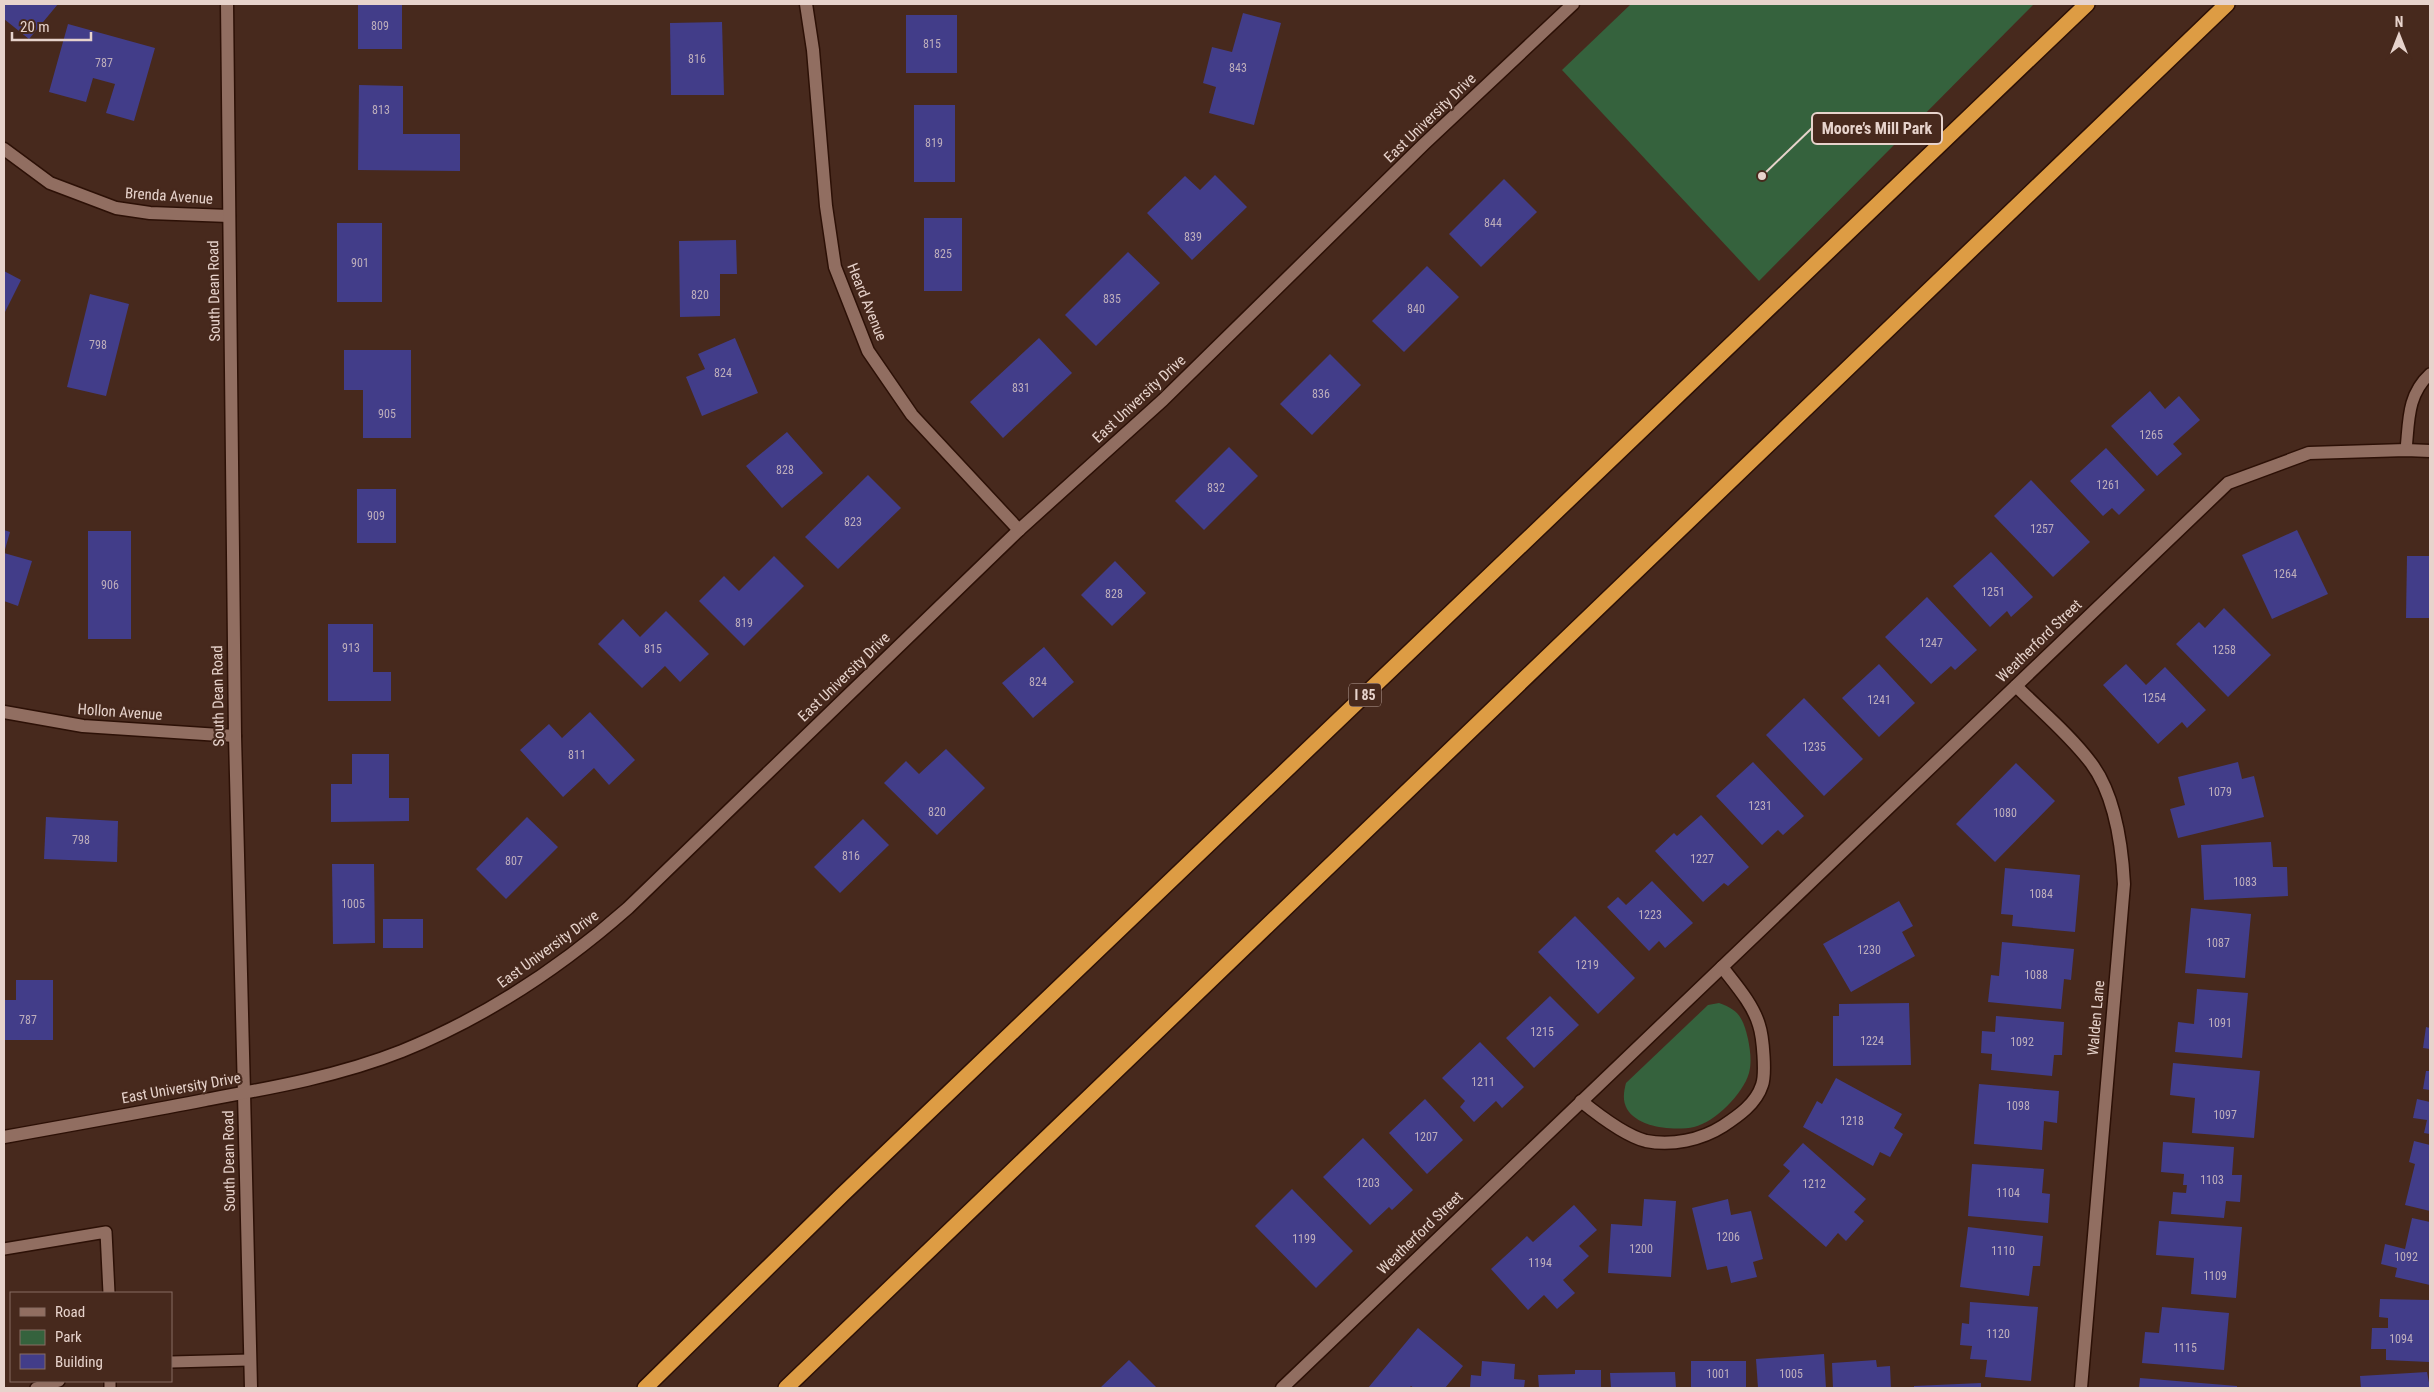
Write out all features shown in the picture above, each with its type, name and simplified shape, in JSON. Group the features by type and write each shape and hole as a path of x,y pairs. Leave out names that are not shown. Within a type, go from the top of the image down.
{"highway":[{"name":"I 85","path":"645,1388 857,1181 2087,4"},
{"path":"786,1388 2227,4"}],"street":[{"name":"South Dean Road","path":"227,4 235,736 250,1388"},
{"name":"Heard Avenue","path":"806,4 813,50 826,206 835,267 868,351 912,415 1018,530"},
{"name":"East University Drive","path":"4,1137 244,1093 315,1078 401,1051 451,1030 499,1004 588,944 628,908 1018,530 1170,394 1424,144 1573,4"},
{"name":"Brenda Avenue","path":"4,148 50,182 116,208 150,213 229,216"},
{"name":"Weatherford Street","path":"1282,1388 2228,482 2309,453 2430,451"},
{"name":"Walden Lane","path":"2016,686 2070,739 2092,764 2109,801 2121,843 2124,884 2081,1388"},
{"name":"Hollon Avenue","path":"4,712 83,726 235,736"},
{"path":"1581,1102 1609,1122 1645,1141 1682,1142 1715,1130 1743,1113 1762,1085 1763,1049 1759,1024 1744,997 1722,967"}],"lane":[{"path":"2406,450 2412,400 2419,384 2430,374"},
{"path":"4,1249 106,1232 108,1292"},
{"path":"172,1362 250,1360"},
{"path":"36,1388 56,1382"}],"green space":[{"path":"1631,4 2034,4 1759,281 1562,70"},
{"path":"1719,1003 1736,1012 1742,1020 1748,1039 1751,1060 1750,1069 1741,1090 1719,1113 1694,1127 1677,1129 1658,1127 1639,1120 1632,1115 1624,1102 1626,1083 1708,1005"}],"building":[{"path":"4,4 58,4 29,39 4,19"},
{"path":"358,4 402,4 402,49 358,49"},
{"path":"1243,13 1281,23 1254,125 1209,113 1216,87 1203,83 1212,47 1232,52"},
{"path":"906,15 957,15 957,73 906,73"},
{"path":"722,22 724,95 671,95 670,23"},
{"path":"68,24 155,48 134,121 106,113 115,84 93,78 86,102 49,92"},
{"path":"359,85 403,86 403,134 460,134 460,171 358,170"},
{"path":"914,105 955,105 955,182 914,182"},
{"path":"1215,175 1247,207 1192,260 1147,213 1185,176 1200,190"},
{"path":"1504,179 1537,212 1481,267 1449,234"},
{"path":"924,218 962,218 962,291 924,291"},
{"path":"337,223 382,223 382,302 337,302"},
{"path":"736,240 737,274 720,274 720,316 680,317 679,241"},
{"path":"1128,252 1160,283 1096,346 1065,315"},
{"path":"1427,266 1459,297 1404,352 1372,321"},
{"path":"4,271 21,280 4,314"},
{"path":"90,294 129,304 106,396 67,387"},
{"path":"735,338 758,393 702,416 686,377 705,369 698,354"},
{"path":"1039,338 1072,373 1003,438 970,402"},
{"path":"344,350 411,350 411,438 363,438 363,390 344,390"},
{"path":"1330,354 1361,385 1312,435 1280,404"},
{"path":"2150,391 2165,409 2179,396 2200,420 2173,444 2182,454 2157,476 2111,426"},
{"path":"787,432 823,473 782,508 746,466"},
{"path":"1229,447 1258,476 1204,530 1175,501"},
{"path":"2106,448 2145,490 2119,515 2112,508 2103,516 2070,481"},
{"path":"868,475 901,508 838,569 805,537"},
{"path":"2031,480 2090,542 2053,577 1994,516"},
{"path":"357,489 396,489 396,543 357,543"},
{"path":"4,530 10,532 4,553"},
{"path":"2297,530 2328,594 2272,619 2242,555"},
{"path":"88,531 131,531 131,639 88,639"},
{"path":"1991,552 2033,597 2011,617 2007,611 1990,627 1953,586"},
{"path":"4,553 32,561 18,606 4,601"},
{"path":"774,556 804,586 744,646 699,601 724,576 739,591"},
{"path":"2407,556 2430,556 2430,618 2406,618"},
{"path":"1115,561 1146,593 1112,626 1081,595"},
{"path":"1927,597 1977,650 1955,670 1951,666 1931,684 1885,637"},
{"path":"2224,608 2271,655 2228,697 2176,644 2199,622 2205,628"},
{"path":"666,611 709,654 680,682 665,666 642,688 598,644 623,619 640,637"},
{"path":"328,624 373,624 373,672 391,672 391,701 328,701"},
{"path":"1044,647 1074,682 1033,718 1002,683"},
{"path":"1879,664 1915,703 1879,737 1842,698"},
{"path":"2126,664 2146,685 2165,667 2206,710 2187,728 2182,722 2158,744 2103,685"},
{"path":"1804,698 1863,759 1824,796 1766,735"},
{"path":"590,712 635,760 609,785 594,768 563,797 520,750 549,724 562,738"},
{"path":"946,749 985,788 937,835 884,783 906,761 919,774"},
{"path":"352,754 389,754 389,798 409,798 409,821 331,822 331,784 352,784"},
{"path":"1753,762 1804,816 1783,835 1778,830 1762,845 1716,796"},
{"path":"2238,762 2242,779 2254,776 2264,817 2178,838 2170,809 2185,805 2178,777"},
{"path":"2016,763 2055,801 1995,862 1956,824"},
{"path":"1701,815 1749,867 1728,886 1724,883 1703,902 1655,851 1674,833 1677,836"},
{"path":"46,817 118,821 117,862 44,859"},
{"path":"527,817 558,847 506,899 476,869"},
{"path":"863,819 889,845 840,893 814,867"},
{"path":"2271,842 2273,867 2287,867 2288,896 2204,900 2201,845"},
{"path":"332,864 374,864 375,943 333,944"},
{"path":"2005,868 2080,875 2075,932 2012,926 2013,915 2001,914"},
{"path":"1652,881 1693,923 1665,948 1659,941 1649,951 1607,907 1618,897 1626,905"},
{"path":"1899,901 1913,926 1902,932 1915,956 1851,992 1823,944"},
{"path":"2191,908 2251,914 2245,978 2185,973"},
{"path":"1575,916 1635,978 1598,1014 1538,952"},
{"path":"383,919 423,919 423,948 383,948"},
{"path":"2002,942 2074,949 2071,980 2064,979 2061,1009 1988,1002 1991,975 1999,976"},
{"path":"16,980 53,980 53,1040 4,1040 4,1000 16,1000"},
{"path":"2197,989 2248,993 2242,1058 2175,1052 2178,1022 2194,1024"},
{"path":"1550,996 1579,1025 1534,1068 1506,1038"},
{"path":"1909,1003 1911,1065 1833,1066 1833,1016 1839,1016 1839,1004"},
{"path":"1996,1016 2064,1022 2062,1055 2054,1055 2052,1076 1991,1070 1992,1054 1981,1053 1982,1031 1995,1032"},
{"path":"2426,1027 2430,1028 2430,1049 2423,1048"},
{"path":"1480,1042 1524,1087 1502,1108 1496,1101 1474,1122 1460,1107 1465,1101 1442,1078"},
{"path":"2173,1063 2260,1071 2254,1138 2192,1133 2195,1098 2170,1095"},
{"path":"2426,1071 2430,1071 2430,1090 2423,1089"},
{"path":"1836,1078 1902,1114 1894,1128 1903,1134 1890,1157 1880,1152 1873,1166 1803,1127 1817,1101 1822,1104"},
{"path":"1979,1084 2059,1091 2057,1123 2044,1121 2042,1150 1974,1144"},
{"path":"1425,1099 1463,1140 1427,1174 1389,1133"},
{"path":"2417,1099 2430,1102 2430,1134 2424,1133 2427,1120 2413,1118"},
{"path":"1363,1138 1413,1190 1392,1210 1389,1207 1370,1225 1323,1177"},
{"path":"2414,1141 2430,1145 2430,1211 2405,1205 2415,1164 2409,1162"},
{"path":"2163,1142 2234,1147 2232,1175 2242,1175 2240,1202 2226,1201 2224,1218 2171,1214 2173,1192 2186,1193 2187,1185 2183,1185 2184,1174 2161,1172"},
{"path":"1803,1143 1866,1199 1854,1212 1864,1221 1846,1241 1838,1233 1826,1247 1768,1196 1790,1171 1783,1165"},
{"path":"1972,1164 2044,1169 2042,1193 2050,1194 2048,1223 1968,1216"},
{"path":"1292,1189 1353,1251 1316,1288 1255,1226"},
{"path":"1644,1199 1676,1201 1671,1277 1608,1273 1611,1224 1642,1226"},
{"path":"1728,1199 1731,1215 1751,1211 1763,1259 1753,1262 1757,1277 1731,1283 1727,1266 1707,1270 1692,1208"},
{"path":"1574,1205 1597,1230 1579,1246 1589,1256 1563,1280 1575,1293 1557,1309 1544,1295 1528,1310 1491,1269 1527,1236 1533,1242"},
{"path":"2412,1218 2430,1222 2430,1285 2395,1277 2397,1268 2381,1264 2385,1244 2405,1249"},
{"path":"2159,1221 2242,1227 2236,1298 2191,1294 2194,1258 2156,1255"},
{"path":"1968,1227 2043,1236 2040,1266 2033,1266 2029,1296 1960,1287"},
{"path":"2380,1299 2430,1300 2429,1362 2386,1360 2386,1349 2371,1349 2372,1328 2388,1328 2388,1318 2379,1317"},
{"path":"1970,1302 2038,1307 2031,1381 1985,1377 1987,1360 1970,1359 1972,1346 1960,1345 1962,1323 1969,1324"},
{"path":"2162,1307 2229,1313 2224,1370 2142,1363 2145,1332 2159,1333"},
{"path":"1418,1328 1463,1366 1445,1388 1414,1388 1411,1386 1409,1388 1368,1388"},
{"path":"1824,1354 1826,1388 1758,1388 1756,1359"},
{"path":"1129,1360 1157,1388 1100,1388"},
{"path":"1876,1360 1877,1367 1890,1366 1891,1388 1833,1388 1832,1363"},
{"path":"1482,1361 1515,1364 1514,1379 1525,1380 1524,1388 1470,1388 1471,1375 1481,1376"},
{"path":"1691,1361 1746,1361 1746,1388 1691,1388"},
{"path":"1575,1370 1601,1370 1601,1388 1539,1388 1538,1375 1575,1374"},
{"path":"1675,1372 1676,1388 1611,1388 1610,1373"},
{"path":"2427,1372 2430,1388 2361,1388 2360,1376"},
{"path":"2140,1378 2237,1386 2237,1388 2139,1388"},
{"path":"1981,1383 1981,1388 1914,1388 1914,1386"}],"place":[{"name":"Moore’s Mill Park","path":"1762,176"}]}
